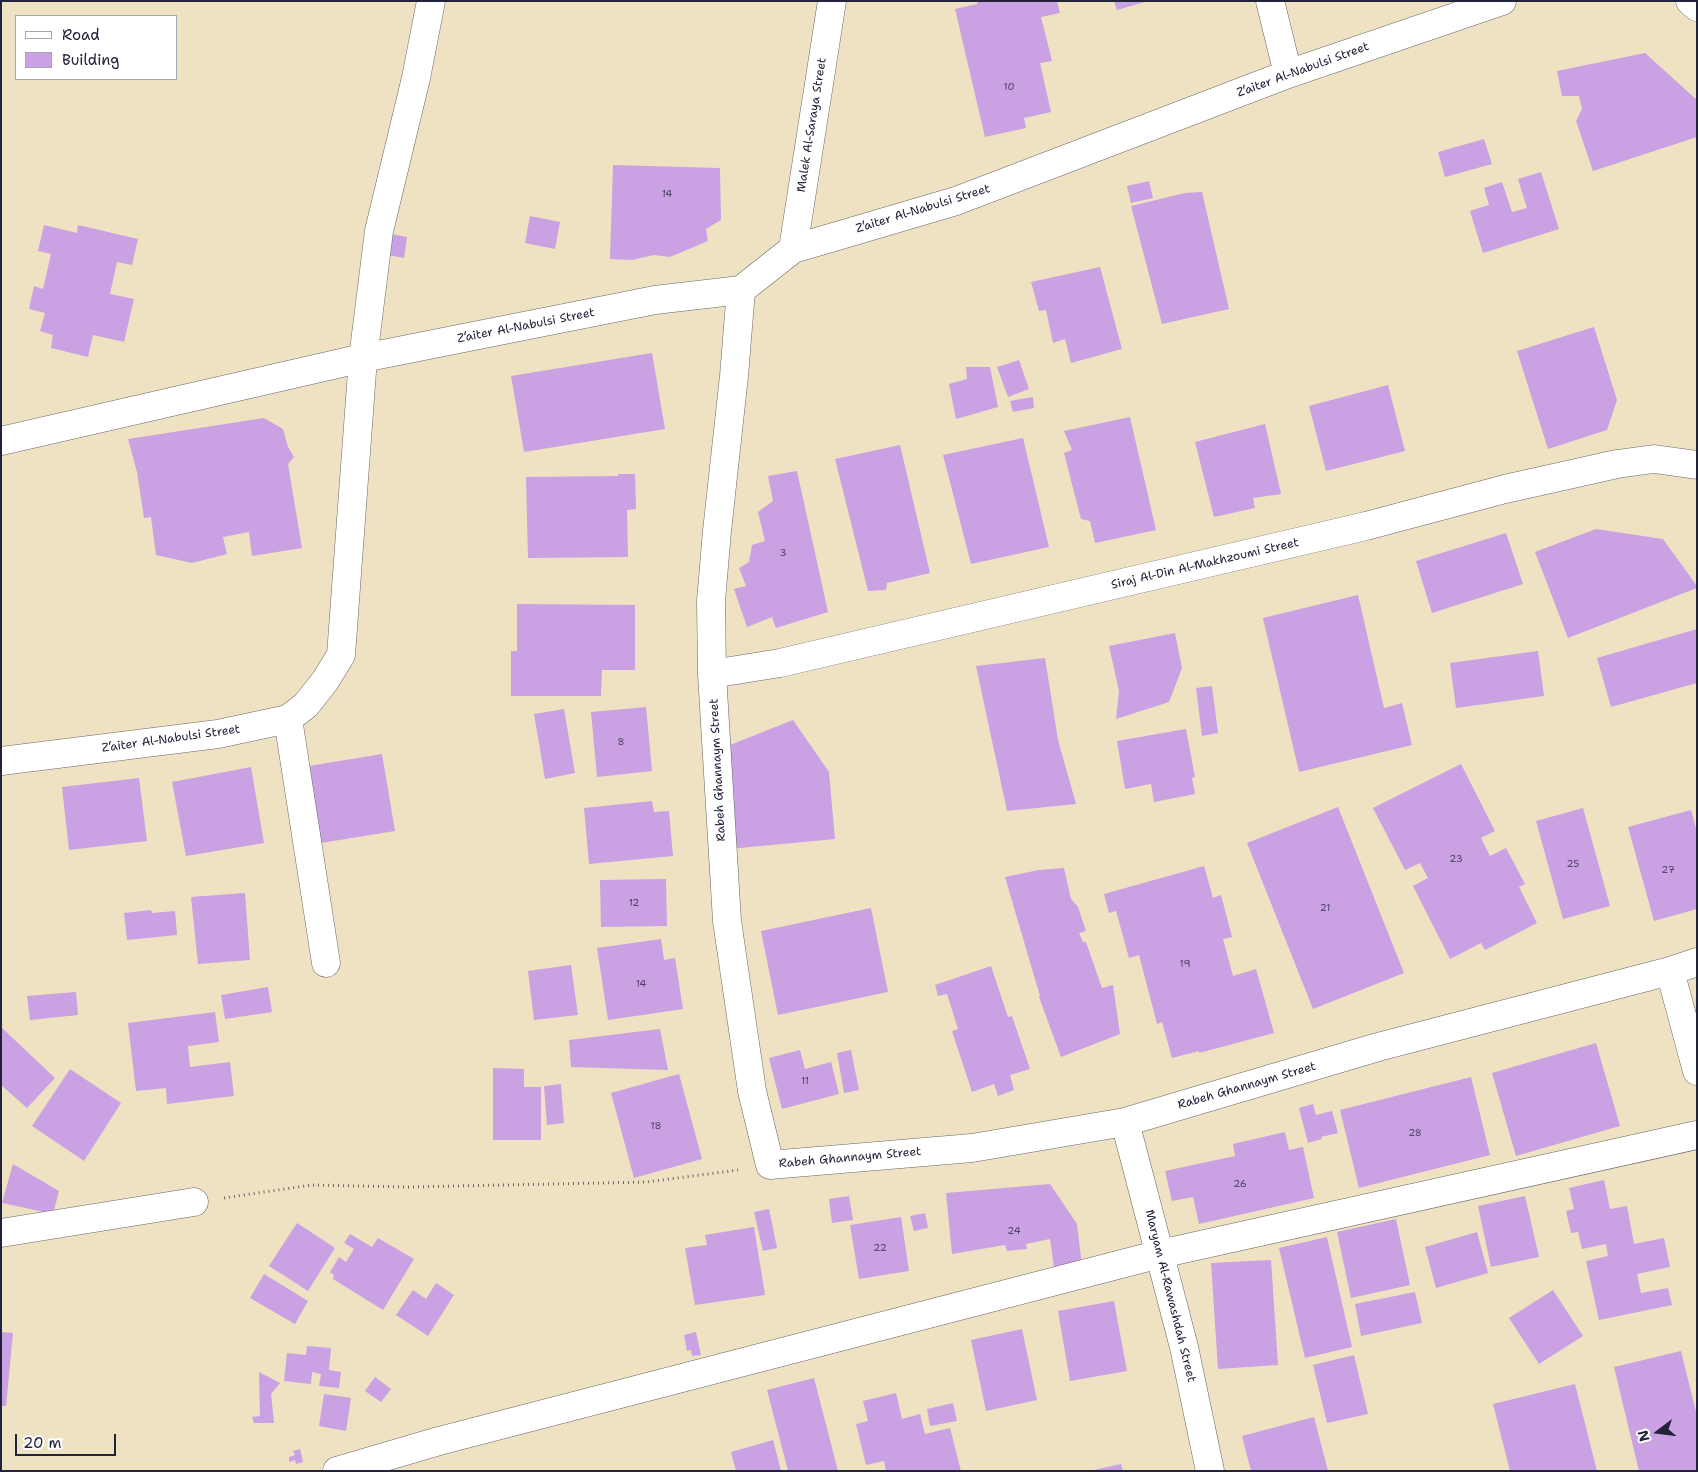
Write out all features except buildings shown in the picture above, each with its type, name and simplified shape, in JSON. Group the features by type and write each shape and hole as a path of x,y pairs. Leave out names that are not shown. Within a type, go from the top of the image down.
{"street":[{"name":"Z‘aiter Al-Nabulsi Street","path":"1,761 218,734 288,719 306,705 325,681 341,655 363,358 379,232 416,78 431,1"},
{"name":"Malek Al-Saraya Street","path":"793,249 832,1"},
{"path":"1270,1 1288,74"},
{"name":"Z‘aiter Al-Nabulsi Street","path":"1,441 363,358 655,300 741,290 793,249 956,201 1288,74 1502,1"},
{"path":"1690,1 1697,7"},
{"name":"Rabeh Ghannaym Street","path":"741,290 711,601 712,674 727,921 752,1091 770,1165 972,1148 1125,1122 1378,1047 1670,971 1697,962"},
{"name":"Siraj Al-Din Al-Makhzoumi Street","path":"712,674 799,659 1366,526 1505,489 1617,464 1654,459 1697,465"},
{"path":"288,719 326,962"},
{"path":"1670,971 1697,1071"},
{"name":"Maryam Al-Rawashdah Street","path":"1125,1122 1184,1346 1210,1471"},
{"path":"337,1471 439,1441 1160,1254 1697,1135"},
{"path":"1,1233 194,1202"}],"path":[{"path":"194,1202 311,1185 409,1188 647,1182 770,1165"}]}
